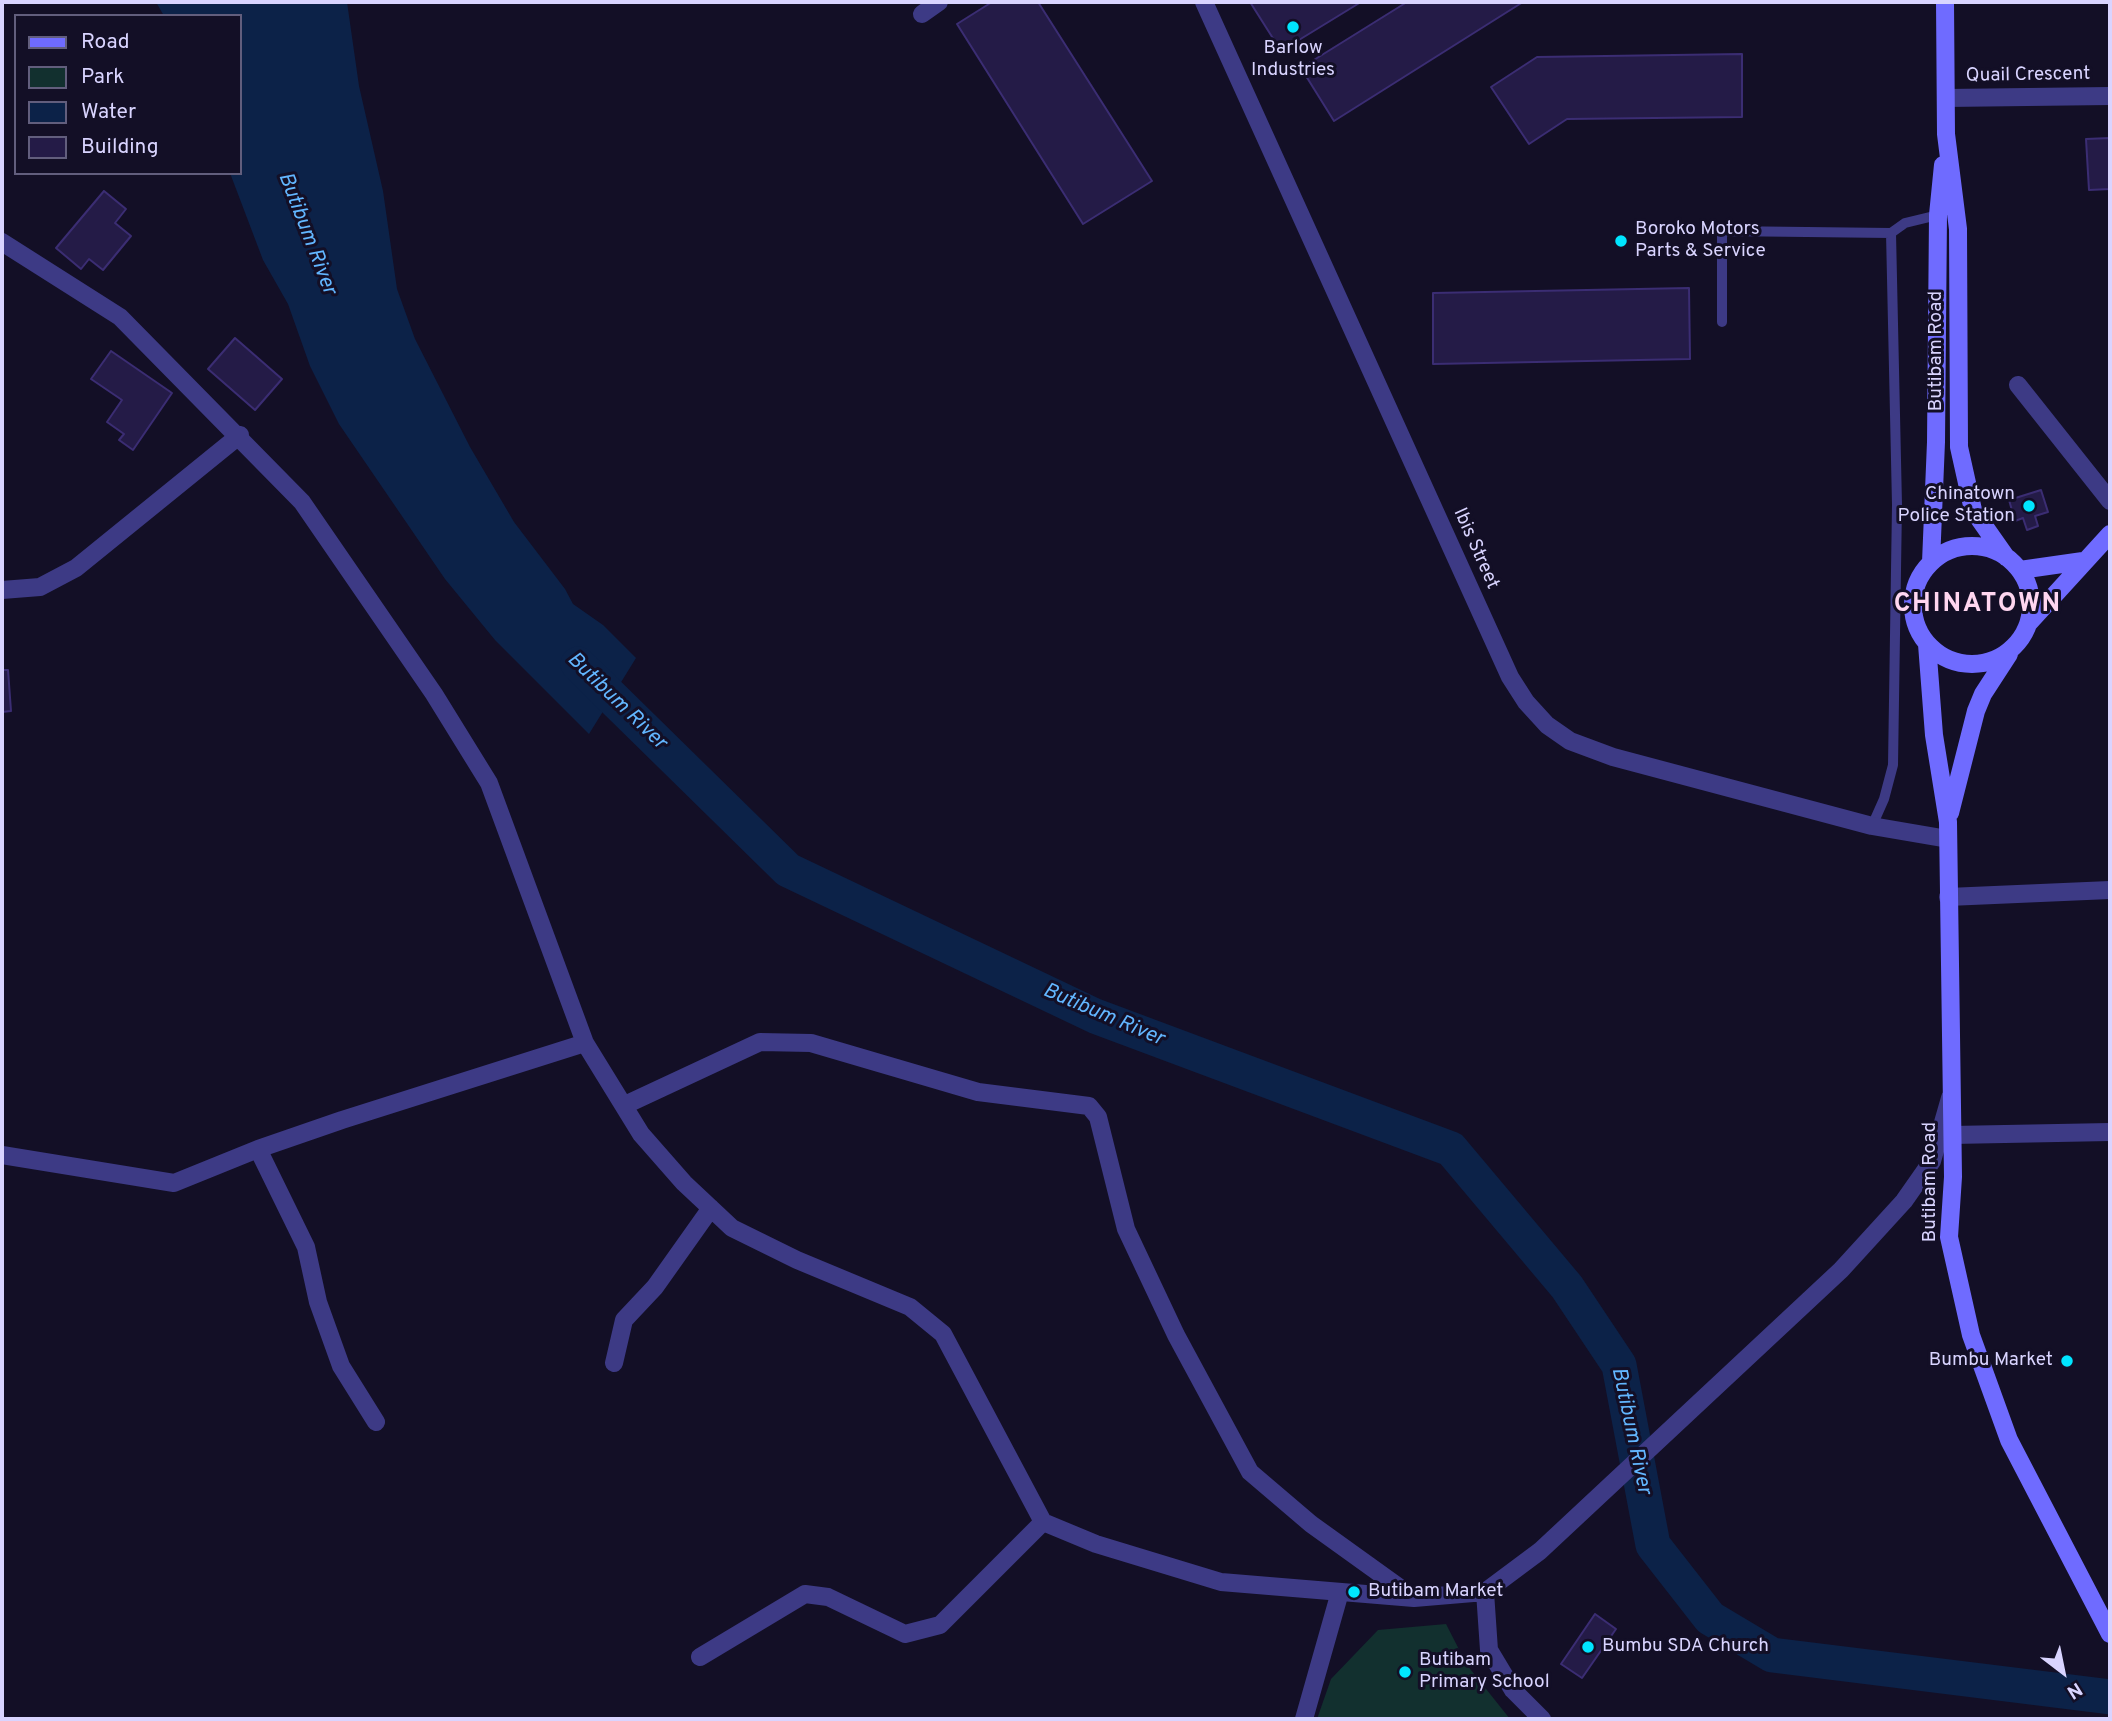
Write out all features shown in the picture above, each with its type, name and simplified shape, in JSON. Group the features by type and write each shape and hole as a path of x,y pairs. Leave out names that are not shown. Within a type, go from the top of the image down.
{"main road":[{"name":"Butibam Road","path":"1945,2 1947,134 1958,229 1959,447 1973,510 2006,557"},
{"name":"Butibam Road","path":"1931,562 1936,442 1938,215 1947,134"},
{"path":"2028,624 2031,605 2028,586 2020,570 2006,557 1989,548 1970,546 1951,549 1931,562 1920,576 1913,597 1914,622 1927,644 1946,659 1969,664 1993,661 2013,648 2028,624 2110,534"},
{"path":"2020,570 2083,561"},
{"name":"Butibam Road","path":"1927,644 1934,734 1948,830 1952,1091 1949,1237 1971,1335 2009,1440 2110,1634"},
{"name":"Butibam Road","path":"1948,830 1976,711 1983,694 2013,648"}],"street":[{"path":"922,14 939,2"},
{"name":"Ibis Street","path":"1204,2 1510,677 1526,702 1547,725 1593,751 1872,826 1948,830"},
{"name":"Quail Crescent","path":"1946,98 2110,96"},
{"path":"2,242 120,317 240,435 302,502 434,694 489,783 585,1043 641,1133 684,1183 732,1228 797,1260 910,1307 943,1334 1043,1522 1096,1544 1221,1582 1413,1598 1485,1591 1541,1551 1615,1478 1841,1270 1905,1201 1932,1161 1952,1091"},
{"path":"2018,384 2110,502"},
{"path":"2,590 40,587 76,568 240,435"},
{"path":"1948,897 2110,890"},
{"path":"625,1105 760,1042 772,1042 811,1043 978,1092 1089,1106 1098,1116 1126,1229 1176,1335 1250,1472 1311,1524 1413,1598"},
{"path":"2,1155 174,1183 258,1149 585,1043"},
{"path":"1952,1135 2110,1132"},
{"path":"258,1149 306,1247 318,1302 341,1366 376,1422"},
{"path":"614,1363 624,1320 654,1287 711,1209"},
{"path":"700,1657 804,1594 828,1597 905,1634 940,1625 1043,1522"},
{"path":"1485,1591 1489,1650 1513,1690 1542,1719"},
{"path":"1304,1719 1340,1592"}],"lane":[{"path":"1722,322 1722,231 1891,233 1905,223 1938,215"},
{"path":"1872,826 1884,799 1893,765 1897,505 1891,233"}],"green space":[{"name":"Butibam Primary School","path":"1446,1624 1467,1665 1510,1719 1317,1719 1331,1679 1378,1630"}],"water":[{"path":"156,2 347,2 359,86 383,191 397,289 415,339 470,447 514,522 565,589 573,604 603,625 636,658 589,734 495,640 445,579 339,424 310,366 288,304 263,260 231,175 242,175 242,14 163,14"}],"building":[{"path":"992,2 1038,2 1152,181 1083,224 957,24"},
{"name":"Barlow Industries","path":"1250,2 1361,2 1281,51"},
{"path":"1407,2 1523,2 1334,121 1301,68"},
{"path":"1742,54 1742,117 1567,119 1529,144 1491,87 1537,57"},
{"path":"2110,138 2110,189 2089,190 2086,139"},
{"path":"104,191 126,209 115,223 131,236 103,270 89,259 81,269 56,248"},
{"path":"1689,288 1690,359 1433,364 1433,293"},
{"path":"235,338 282,379 255,410 208,369"},
{"path":"111,351 172,393 133,450 119,440 124,434 107,422 122,400 91,379"},
{"name":"Chinatown Police Station","path":"2041,490 2048,512 2035,516 2038,526 2027,530 2023,518 2015,521 2009,500"},
{"path":"2,670 8,670 11,711 2,712"},
{"name":"Bumbu SDA Church","path":"1595,1614 1616,1629 1582,1678 1561,1664"}],"waterway":[{"name":"Butibum River","path":"578,664 788,870 1095,1016 1451,1149 1567,1287 1619,1365 1653,1545 1710,1618 1772,1655 2110,1697"}],"place":[{"name":"Barlow Industries","path":"1293,27"},
{"name":"Boroko Motors Parts & Service","path":"1621,241"},
{"name":"Chinatown Police Station","path":"2029,506"},
{"name":"Bumbu Market","path":"2067,1361"},
{"name":"Butibam Market","path":"1354,1592"},
{"name":"Bumbu SDA Church","path":"1588,1647"},
{"name":"Butibam Primary School","path":"1405,1672"}],"district":[{"name":"CHINATOWN","path":"1978,606"}]}
